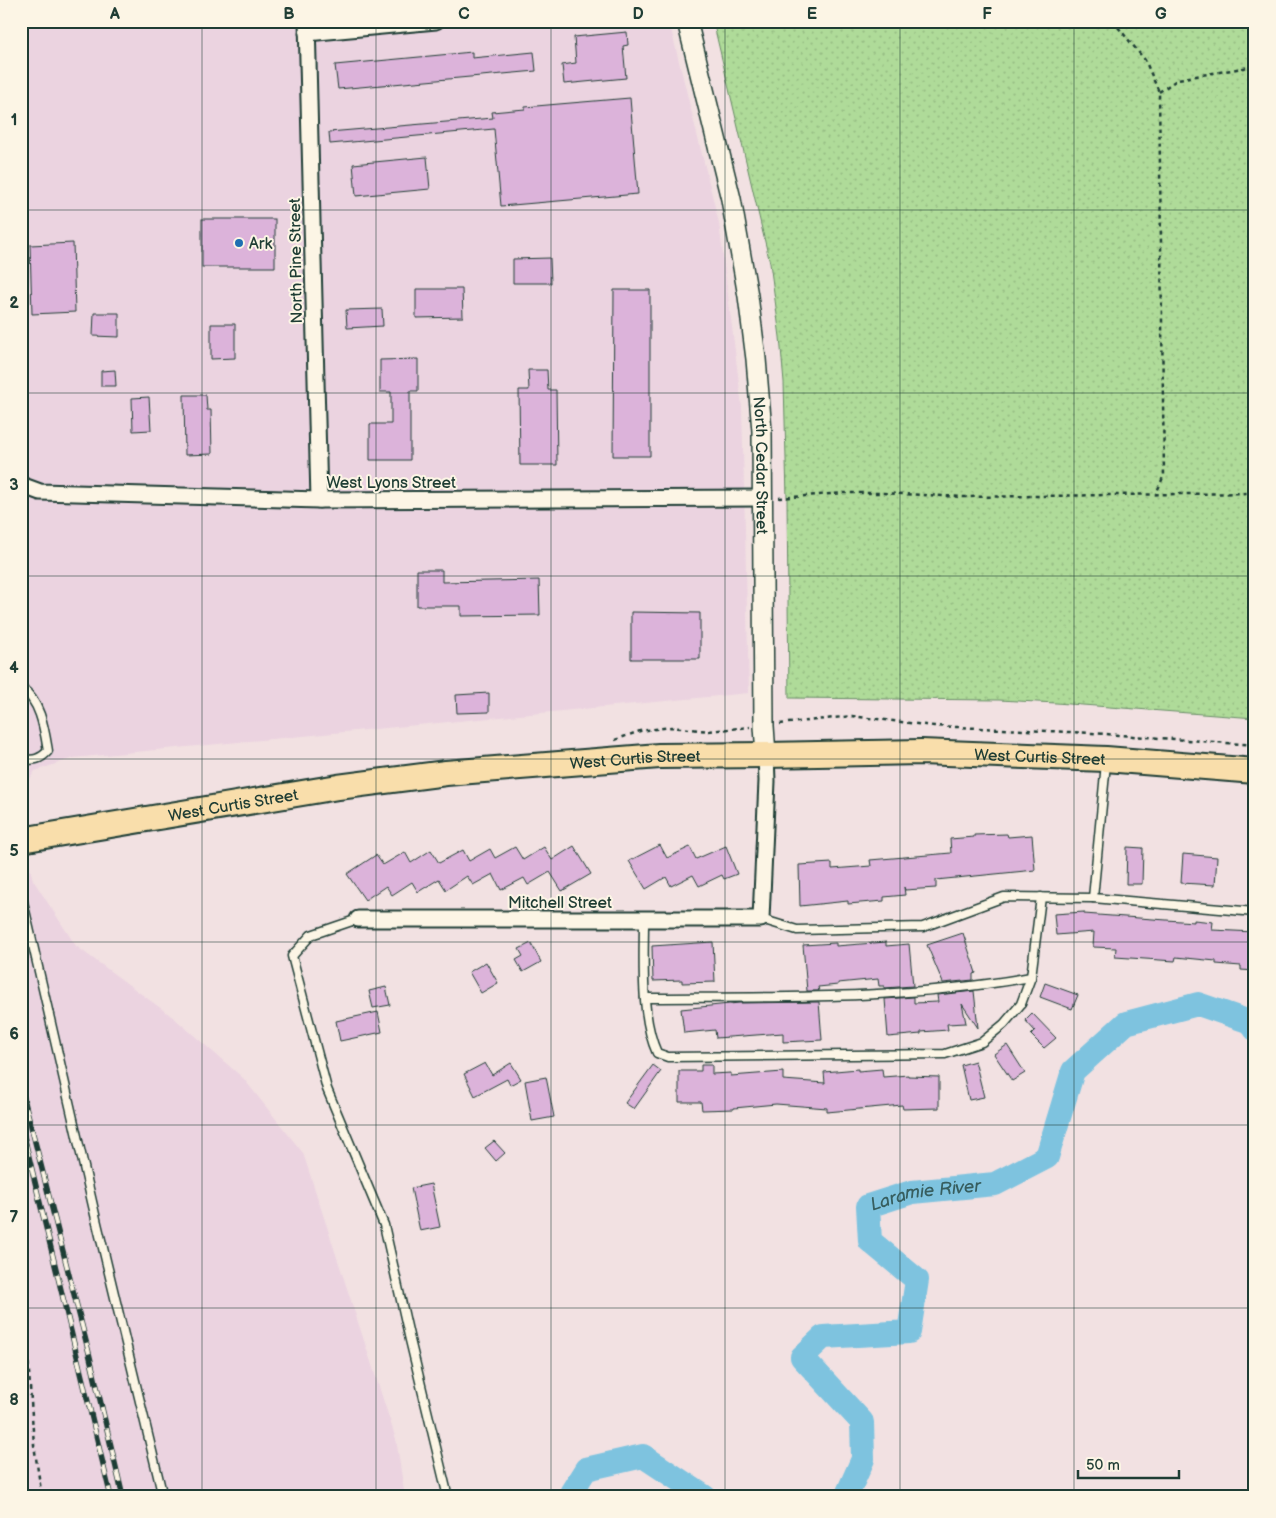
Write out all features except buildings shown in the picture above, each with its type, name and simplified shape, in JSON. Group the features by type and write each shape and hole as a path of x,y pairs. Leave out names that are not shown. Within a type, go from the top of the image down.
{"main road":[{"name":"West Curtis Street","path":"21,840 329,789 446,773 659,756 921,752 1106,759 1255,771"}],"street":[{"path":"307,27 436,21"},
{"name":"North Cedar Street","path":"687,21 731,199 756,359 762,431 764,726 767,780 761,919"},
{"name":"North Pine Street","path":"307,27 319,500"},
{"name":"West Lyons Street","path":"21,486 40,492 319,500 762,498"},
{"name":"Mitchell Street","path":"358,919 761,919"}],"lane":[{"path":"21,687 30,694 43,721 48,751 43,757 22,760"},
{"path":"1092,898 1106,759"},
{"path":"21,892 98,1229 163,1497"},
{"path":"761,919 797,930 923,927 1004,897 1092,898 1255,912"},
{"path":"644,919 645,998 651,1041 657,1053 668,1057 945,1054 982,1042 1004,1024 1020,1004 1031,977 1041,897"},
{"path":"358,919 311,935 292,956 327,1089 384,1226 448,1497"},
{"path":"645,998 858,996 985,986 1031,977"}],"path":[{"path":"1113,21 1145,60 1159,92 1164,475 1156,494"},
{"path":"1159,92 1178,80 1255,66"},
{"path":"762,498 787,498 844,493 881,493 965,498 1255,493"},
{"path":"21,1324 26,1343 34,1445 42,1497"}],"shaded area":[{"path":"21,21 669,21 719,223 742,407 749,693 73,758 35,771 21,792"},
{"path":"21,835 33,880 76,946 174,1018 243,1078 303,1153 396,1439 405,1497 21,1497"}],"green space":[{"path":"713,21 1255,21 1255,718 999,700 789,698 787,498 784,382 780,337 770,263"}],"waterway":[{"name":"Laramie River","path":"846,1497 863,1459 862,1422 802,1357 823,1337 909,1332 917,1280 870,1241 868,1206 912,1192 995,1184 1047,1157 1073,1071 1126,1023 1198,1004 1253,1023 1255,1029"},
{"name":"Laramie River","path":"575,1497 571,1493 586,1469 643,1456 705,1497"}],"railway":[{"path":"21,1087 89,1353 123,1497"},
{"path":"21,1124 111,1497"}],"place":[{"name":"Ark","path":"239,243"}]}
